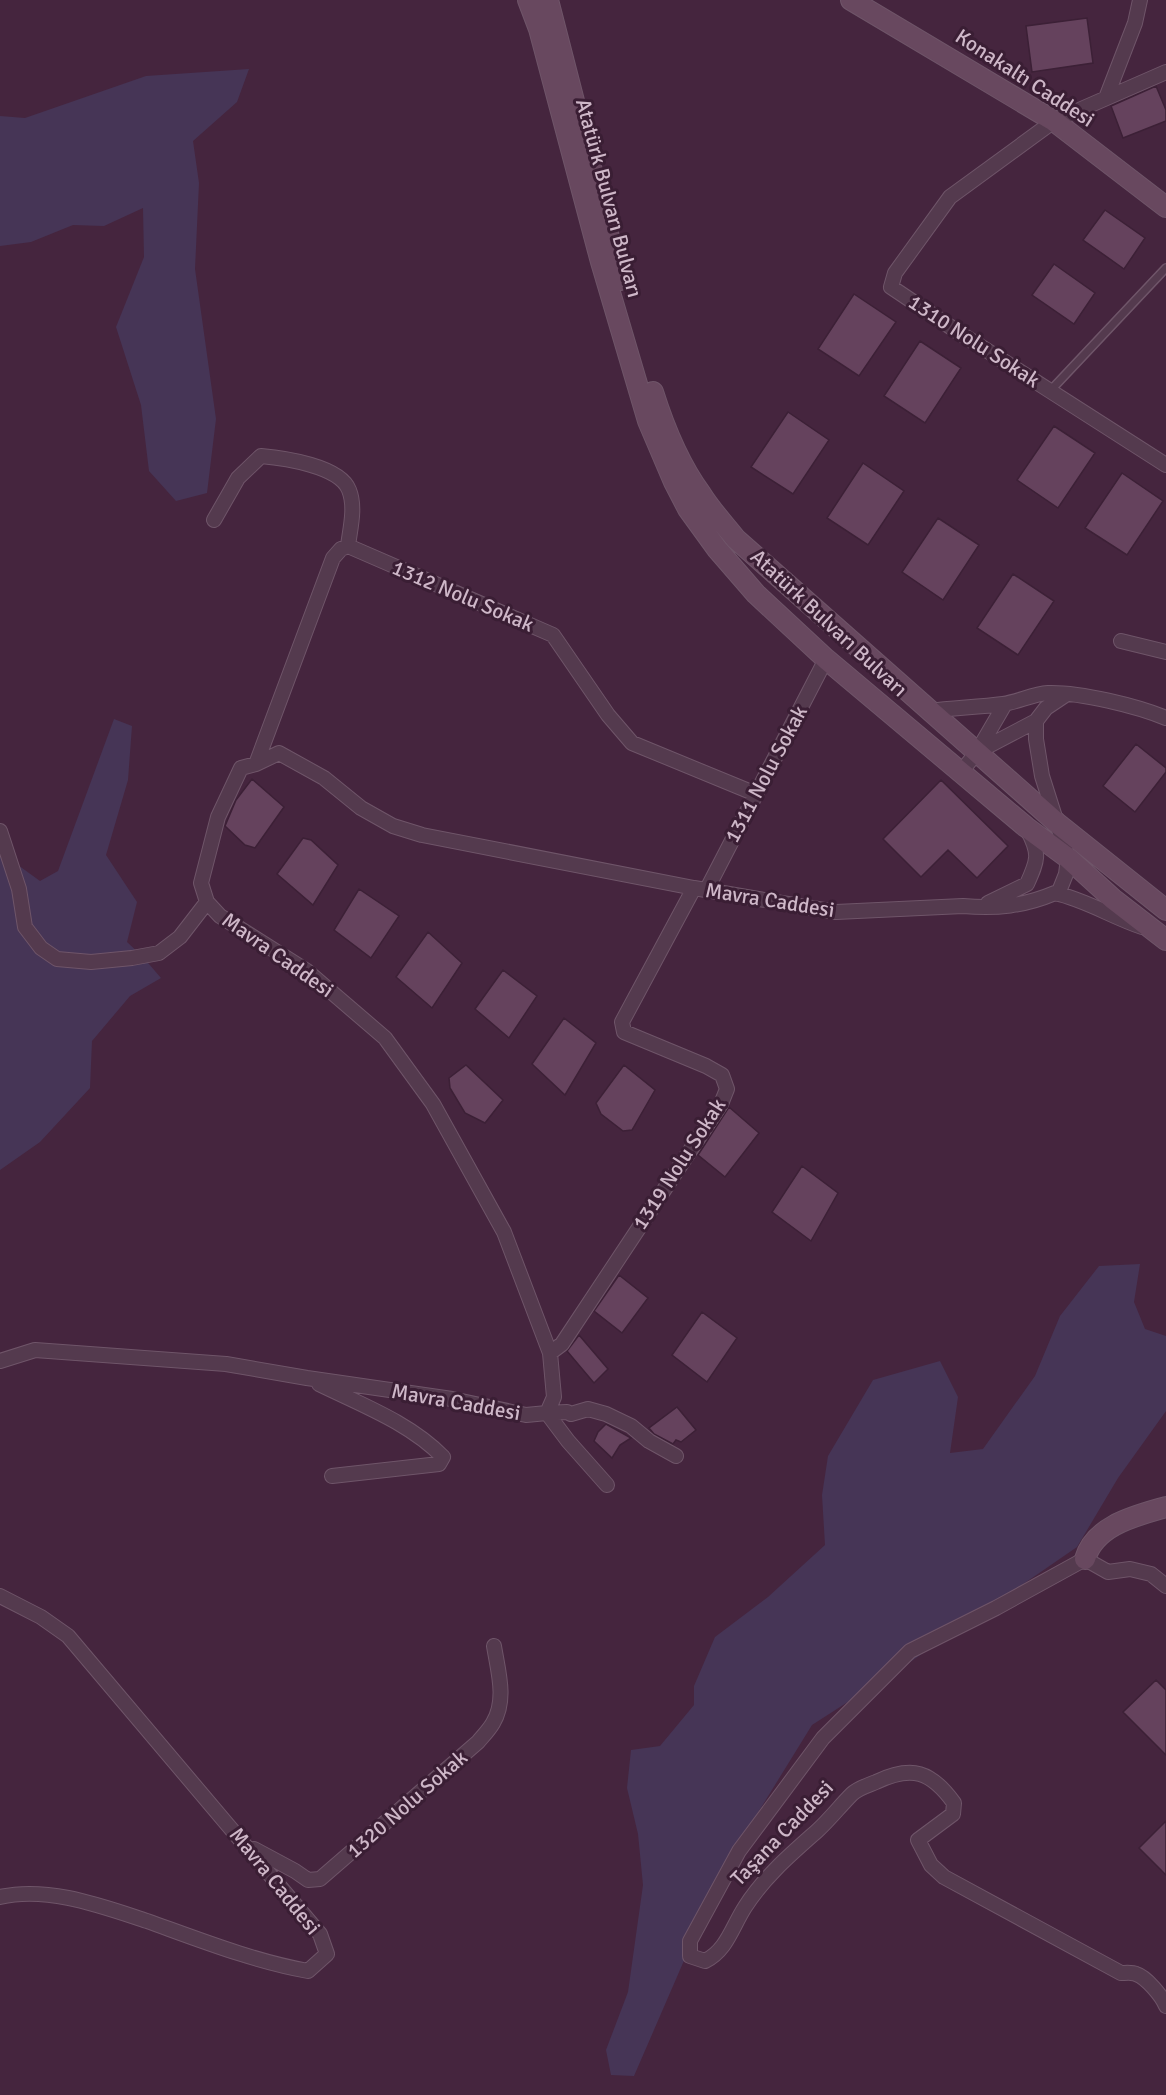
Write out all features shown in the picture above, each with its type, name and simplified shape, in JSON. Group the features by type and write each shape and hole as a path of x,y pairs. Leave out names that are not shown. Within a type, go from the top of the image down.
{"street":[{"name":"Atatürk Bulvarı Bulvarı","path":"528,0 539,29 601,262 648,421 688,509 717,549 756,594 826,659 1160,936"},
{"name":"Atatürk Bulvarı Bulvarı","path":"548,0 628,313 660,415 681,461 700,493 736,539 1057,823 1166,910"},
{"name":"Konakaltı Caddesi","path":"851,0 1053,121 1166,207"},
{"path":"1106,98 1135,23 1140,0"},
{"path":"1053,121 1166,72"},
{"name":"1310 Nolu Sokak","path":"1053,121 950,197 895,273 891,287 1166,465"},
{"path":"214,520 238,478 261,456 291,459 341,477 349,490 352,513 348,546 341,549 333,558 256,764"},
{"name":"1312 Nolu Sokak","path":"348,546 553,635 608,715 632,743 756,795"},
{"path":"1121,641 1166,652"},
{"name":"1311 Nolu Sokak","path":"701,888 756,795 826,659"},
{"path":"929,711 1005,704 1039,694 1067,694 1166,718"},
{"path":"977,752 1036,721 1046,708 1067,694"},
{"path":"961,772 977,752 1005,704"},
{"path":"1036,721 1042,776 1068,858 1063,884 1058,894 1055,893"},
{"name":"Mavra Caddesi","path":"0,1361 35,1350 226,1364 452,1399 526,1415 548,1413 554,1396 550,1353 504,1232 433,1104 385,1038 307,971 220,916 207,902 201,883 218,817 241,768 279,753 324,778 361,808 393,826 422,836 836,912 1018,905 1031,903 1055,893"},
{"name":"Mavra Caddesi","path":"978,907 1027,884 1036,861 1037,848 1026,827"},
{"path":"0,831 19,889 25,927 41,948 57,958 91,962 159,953 180,937 207,902"},
{"name":"1319 Nolu Sokak","path":"550,1353 562,1344 721,1104 727,1089 722,1076 706,1066 624,1032 622,1022 701,888"},
{"path":"1055,893 1077,898 1160,936"},
{"path":"307,1378 395,1421 429,1442 443,1457 439,1464 332,1476"},
{"path":"548,1413 572,1414 588,1409 606,1414 630,1426 649,1441 676,1456"},
{"path":"548,1413 568,1441 607,1485"},
{"name":"Taşana Caddesi","path":"1166,1507 1129,1518 1098,1536 1089,1548 1085,1559 996,1608 910,1651 823,1738 739,1851 690,1941 690,1956 705,1961 717,1955 745,1907 773,1871 826,1822 854,1792 895,1773 916,1772 929,1777 943,1788 954,1803 953,1814 918,1840 931,1865 944,1877 1121,1973 1136,1974 1150,1985 1163,1999 1166,2006"},
{"path":"1085,1559 1108,1572 1130,1569 1151,1574 1166,1586"},
{"name":"Mavra Caddesi","path":"0,1596 41,1617 68,1636 320,1934 327,1954 308,1971 275,1965 100,1905 32,1893 0,1897"},
{"name":"1320 Nolu Sokak","path":"247,1846 308,1880 320,1879 478,1742 493,1723 498,1713 501,1689 494,1646"}],"lane":[{"path":"1050,391 1166,268"}],"shaded area":[{"path":"249,69 237,102 193,141 199,183 195,269 216,419 207,493 176,501 149,471 141,405 116,327 144,257 143,208 104,226 73,225 31,242 0,246 0,116 25,118 146,76"},
{"path":"114,719 132,726 128,780 106,855 137,902 127,942 161,978 130,996 92,1041 90,1088 40,1142 0,1170 0,852 40,881 58,871"},
{"path":"1140,1264 1134,1302 1145,1329 1166,1336 1166,1411 1118,1478 1077,1547 910,1662 812,1725 725,1866 634,2076 611,2075 606,2050 628,1992 643,1885 638,1834 627,1788 631,1750 660,1746 694,1705 694,1686 715,1637 768,1597 825,1545 822,1495 828,1456 873,1380 940,1361 958,1397 950,1453 983,1449 1035,1376 1060,1316 1099,1266"}],"building":[{"path":"1087,18 1093,63 1032,72 1026,26"},
{"path":"1156,86 1166,110 1166,121 1123,138 1111,106"},
{"path":"1105,210 1145,238 1124,269 1083,240"},
{"path":"1054,264 1095,293 1074,324 1032,295"},
{"path":"854,294 896,322 859,376 818,349"},
{"path":"920,341 961,368 925,423 884,396"},
{"path":"788,412 829,440 793,494 751,467"},
{"path":"1054,426 1095,453 1058,508 1017,480"},
{"path":"863,463 904,491 868,545 827,518"},
{"path":"1122,473 1163,501 1127,555 1085,528"},
{"path":"938,518 979,545 943,600 902,572"},
{"path":"1013,574 1054,601 1018,655 977,628"},
{"path":"1136,744 1166,768 1166,772 1135,812 1103,786"},
{"path":"252,779 284,807 255,848 245,845 225,826 236,800"},
{"path":"941,780 1008,846 977,878 948,850 921,877 883,839"},
{"path":"303,838 311,840 338,865 313,905 277,874"},
{"path":"359,889 399,916 371,958 334,930"},
{"path":"428,932 462,963 432,1008 396,977"},
{"path":"503,970 537,996 509,1038 475,1009"},
{"path":"564,1018 596,1043 565,1095 532,1064"},
{"path":"466,1065 503,1100 485,1123 465,1113 450,1088 449,1078"},
{"path":"624,1065 655,1090 632,1130 623,1131 601,1114 596,1103"},
{"path":"729,1107 759,1133 725,1177 698,1155"},
{"path":"802,1166 838,1193 811,1241 772,1212"},
{"path":"619,1275 648,1298 622,1333 594,1311"},
{"path":"702,1312 737,1338 707,1382 672,1355"},
{"path":"579,1335 608,1369 594,1383 567,1351"},
{"path":"677,1407 696,1430 681,1442 676,1440 673,1444 654,1434 649,1428"},
{"path":"606,1424 631,1438 620,1445 612,1458 594,1441 598,1432"},
{"path":"1156,1680 1166,1690 1166,1755 1123,1712"},
{"path":"1166,1821 1166,1875 1139,1848"}]}
